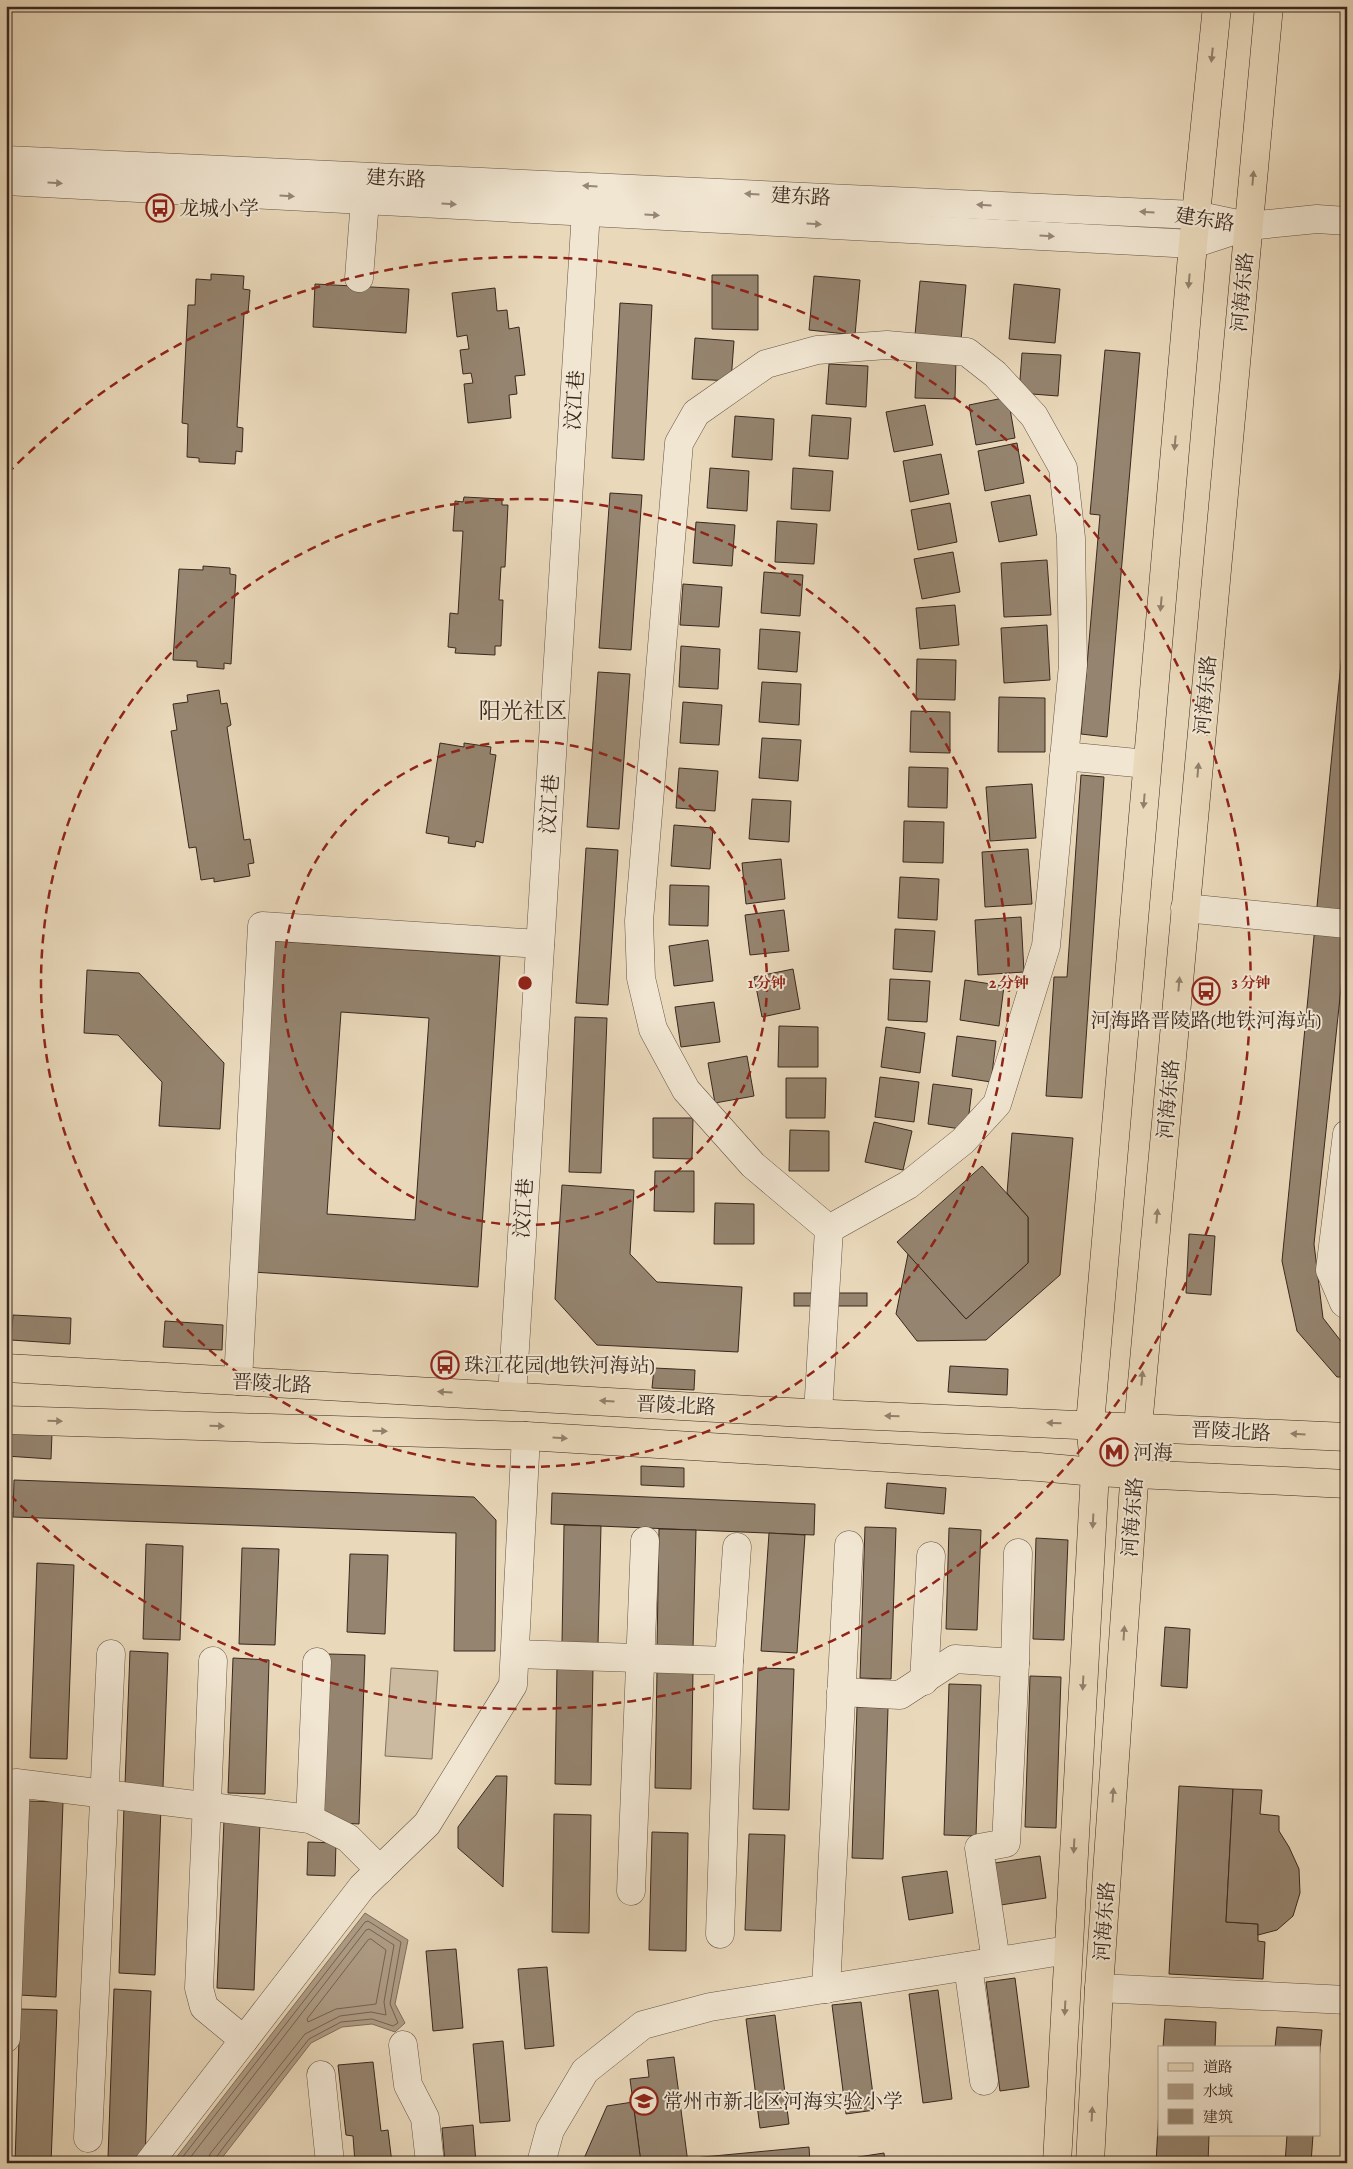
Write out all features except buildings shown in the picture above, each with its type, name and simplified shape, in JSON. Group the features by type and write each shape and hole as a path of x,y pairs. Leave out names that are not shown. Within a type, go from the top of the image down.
{"main road":[{"name":"河海东路","path":"1057,2163 1095,1472 1090,1424 1192,244 1217,6"},
{"name":"河海东路","path":"1090,2163 1099,1988 1138,1426 1269,6"},
{"name":"晋陵北路","path":"6,1368 818,1413 1347,1436"},
{"name":"晋陵北路","path":"6,1420 526,1436 1095,1472 1347,1484"}],"street":[{"name":"建东路","path":"6,160 1195,215 1248,226"},
{"name":"建东路","path":"6,180 1192,244 1248,226"},
{"path":"359,278 365,200"},
{"name":"汶江巷","path":"512,1396 586,211"},
{"path":"1248,226 1317,219 1347,221"},
{"path":"888,345 968,352 995,374 1034,416 1063,468 1071,538 1072,665 1046,946 997,1104 963,1141 908,1186 829,1229 753,1165 686,1090 653,1028 641,978 639,921 679,443 696,413 766,364 816,350 888,345"},
{"path":"1064,756 1147,764"},
{"path":"1186,908 1347,924"},
{"path":"238,1381 262,926 540,944"},
{"path":"1347,1134 1330,1270 1344,1303 1347,1305"},
{"path":"818,1413 829,1229"},
{"path":"149,2163 362,1887 427,1824 513,1685 526,1436"},
{"path":"631,1891 645,1540"},
{"path":"826,1988 849,1545"},
{"path":"720,1934 729,1661 736,1547"},
{"path":"996,1961 979,1848 1006,1843 1016,1662 1018,1552"},
{"path":"924,1681 931,1556"},
{"path":"88,2138 111,1654"},
{"path":"515,1654 729,1661"},
{"path":"841,1692 900,1695 955,1659 1016,1662"},
{"path":"213,1661 200,1988 204,2007 244,2040"},
{"path":"310,1819 317,1662"},
{"path":"6,2038 16,1783 310,1819 348,1838 380,1870"},
{"path":"541,2163 550,2130 585,2071 643,2025 710,2007 1068,1950"},
{"path":"968,1966 984,2081"},
{"path":"1099,1988 1347,2000"},
{"path":"403,2045 408,2085 425,2118 430,2163"},
{"path":"321,2075 330,2163"}],"shaded area":[{"path":"391,1668 438,1671 432,1759 385,1756"}],"water":[{"path":"365,1913 408,1940 395,2004 405,2023 395,2032 372,2024 342,2027 311,2043 218,2163 172,2163"}],"place":[{"name":"龙城小学","path":"160,208"},
{"name":"河海路晋陵路(地铁河海站)","path":"1206,991"},
{"name":"珠江花园(地铁河海站)","path":"445,1365"},
{"name":"河海","path":"1114,1452"},
{"name":"常州市新北区河海实验小学","path":"644,2101"}],"district":[{"name":"阳光社区","path":"523,710"}]}
